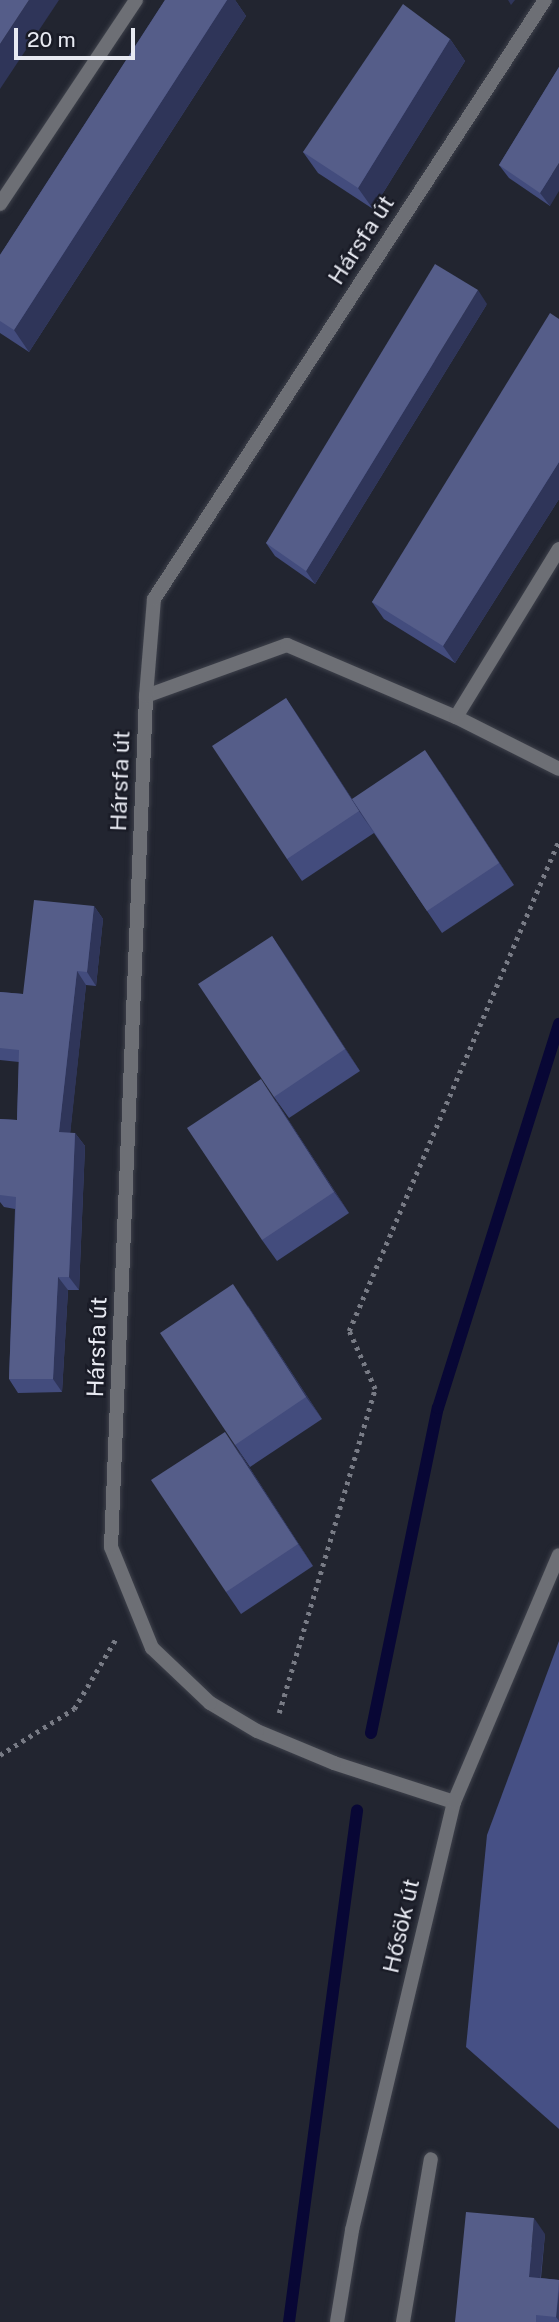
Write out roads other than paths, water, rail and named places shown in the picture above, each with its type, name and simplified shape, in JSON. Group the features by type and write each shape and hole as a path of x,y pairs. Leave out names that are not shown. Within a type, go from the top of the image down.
{"street":[{"path":"0,204 136,0"},
{"name":"Hársfa út","path":"454,1802 272,1737 210,1703 152,1648 111,1548 146,696 154,598 545,0"},
{"path":"456,717 559,549"},
{"path":"146,696 287,645 456,717 559,769"},
{"name":"Hősök út","path":"337,2322 352,2230 454,1802 559,1555"},
{"path":"403,2322 431,2159"}],"waterway":[{"path":"371,1733 438,1408 559,1024"},
{"path":"289,2322 357,1811"}]}
